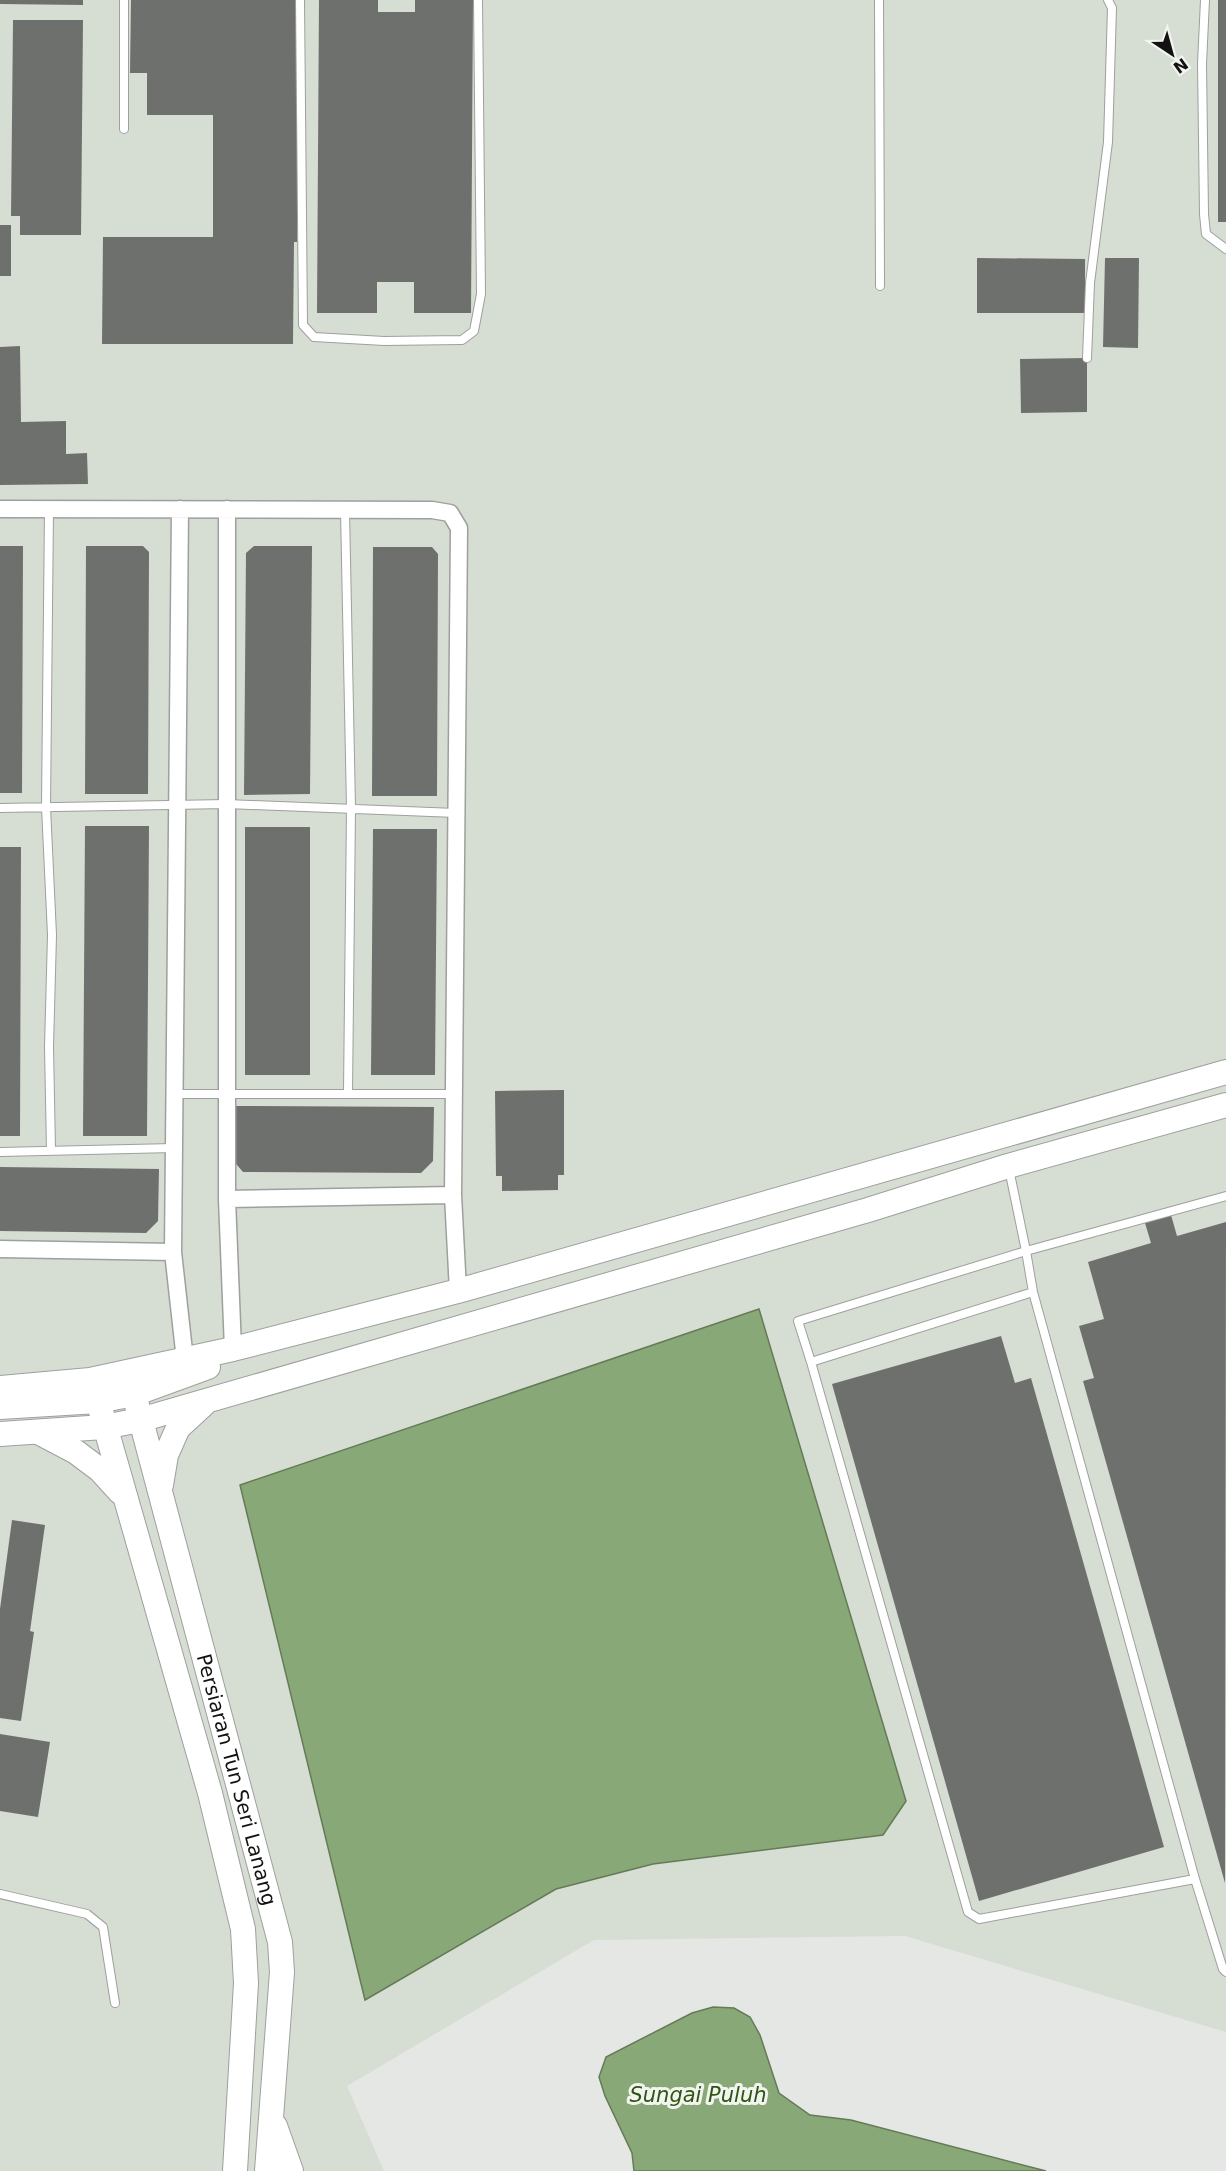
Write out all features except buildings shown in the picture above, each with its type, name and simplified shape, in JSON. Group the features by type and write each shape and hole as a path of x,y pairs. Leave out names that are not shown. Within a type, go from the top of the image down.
{"street":[{"path":"0,509 432,510 450,513 459,528 453,1195 458,1291"},
{"path":"180,509 173,1252 185,1360"},
{"path":"227,509 227,1198 241,1347"},
{"path":"0,1388 90,1380 241,1347 458,1291 1226,1072"},
{"path":"0,1434 104,1427 140,1420 868,1210 1008,1166 1226,1105"},
{"path":"859,1177 868,1210"},
{"path":"227,1198 453,1195"},
{"path":"0,1249 173,1252"},
{"path":"0,1407 98,1401 134,1394 204,1370 241,1347"},
{"name":"Persiaran Tun Seri Lanang","path":"134,1394 280,1942 282,1972 267,2171"},
{"name":"Persiaran Tun Seri Lanang","path":"98,1401 210,1792 243,1929 246,1983 235,2171"},
{"path":"160,1492 166,1455 178,1428 207,1401"},
{"path":"38,1432 76,1452 100,1470 124,1497"},
{"path":"272,2118 291,2171"}],"lane":[{"path":"124,0 124,129"},
{"path":"300,0 303,325 314,337 417,341 462,340 474,331 481,294 478,0"},
{"path":"879,0 880,286"},
{"path":"1087,358 1090,283 1108,141 1112,8 1108,0"},
{"path":"1205,0 1202,64 1204,214 1206,234 1226,249"},
{"path":"49,509 46,807 52,935 49,1047 51,1151"},
{"path":"345,510 351,808 348,1094"},
{"path":"0,808 177,803 456,813"},
{"path":"175,1094 454,1094"},
{"path":"0,1152 174,1148"},
{"path":"1008,1166 1033,1292 1195,1879 1223,1970 1226,1972"},
{"path":"1195,1879 979,1919 968,1912 798,1322 1026,1251 1226,1197"},
{"path":"811,1362 1033,1292"},
{"path":"0,1894 87,1914 104,1927 115,2003"}],"shaded area":[{"path":"0,0 1226,0 1226,2032 905,1936 594,1940 347,2086 384,2171 0,2171"}],"water":[{"path":"759,1309 906,1801 883,1835 653,1864 556,1889 365,2000 240,1485"},
{"name":"Sungai Puluh","path":"713,2007 734,2008 750,2017 760,2035 779,2093 810,2115 851,2120 1046,2171 634,2171 632,2153 605,2096 599,2077 606,2057 692,2013"}]}
